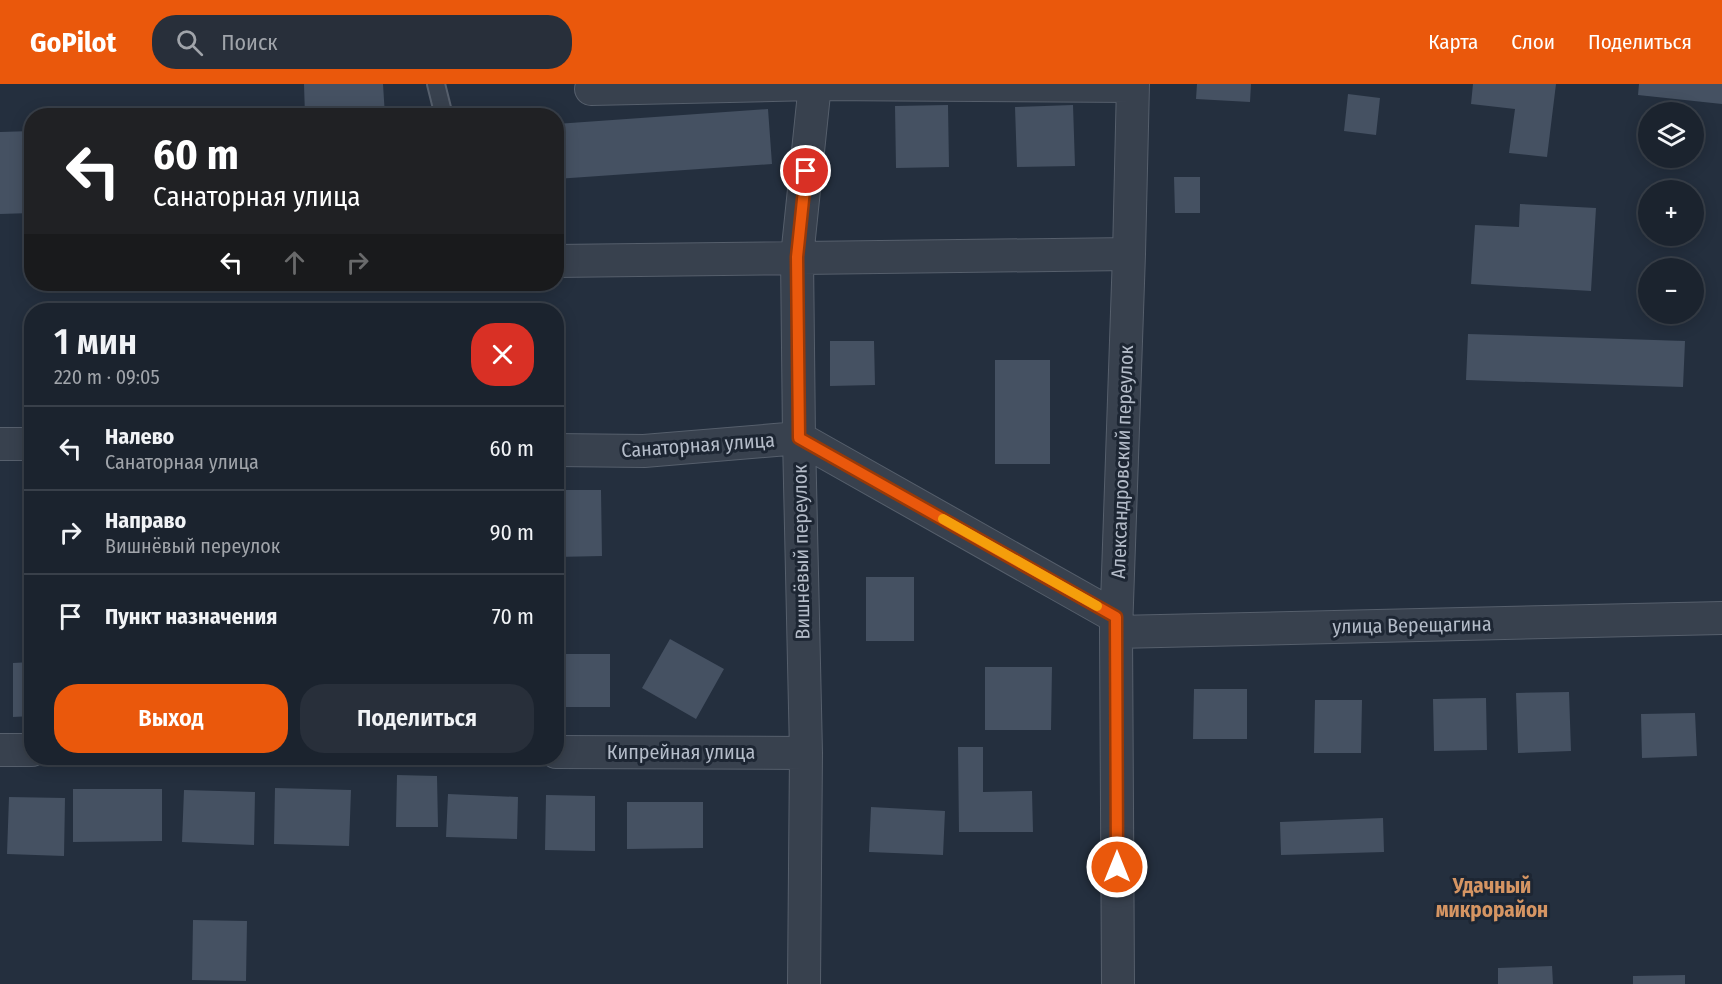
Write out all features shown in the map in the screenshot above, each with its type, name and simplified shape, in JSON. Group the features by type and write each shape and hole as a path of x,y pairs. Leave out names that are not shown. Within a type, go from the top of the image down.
{"street":[{"path":"591,88 815,84 1132,85"},
{"name":"Вишнёвый переулок","path":"804,984 806,753 797,257 815,84"},
{"name":"Александровский переулок","path":"1118,984 1116,624 1129,254 1132,85"},
{"path":"564,261 1129,254"},
{"name":"Санаторная улица","path":"564,450 644,451 799,438 1116,624"},
{"path":"0,444 24,444"},
{"name":"улица Верещагина","path":"1116,624 1722,618"},
{"path":"0,750 24,750"},
{"name":"Кипрейная улица","path":"564,752 806,753"}],"lane":[{"path":"436,84 442,108"}],"building":[{"path":"304,84 383,84 384,108 305,108"},
{"path":"1197,84 1251,84 1250,102 1196,99"},
{"path":"1473,84 1556,84 1547,157 1509,153 1515,109 1471,104"},
{"path":"1639,84 1722,84 1722,104 1638,95"},
{"path":"1348,94 1380,98 1376,135 1344,131"},
{"path":"948,105 949,167 896,168 895,106"},
{"path":"1073,105 1075,166 1017,167 1015,107"},
{"path":"768,109 772,164 564,178 564,123"},
{"path":"24,131 24,213 0,214 0,132"},
{"path":"1174,177 1200,177 1200,213 1175,213"},
{"path":"1520,204 1596,208 1591,291 1471,284 1475,225 1519,227"},
{"path":"1468,334 1685,341 1683,387 1466,380"},
{"path":"830,341 874,341 875,385 830,386"},
{"path":"995,360 1050,360 1050,464 995,464"},
{"path":"564,490 601,490 602,556 564,557"},
{"path":"866,577 914,577 914,641 866,641"},
{"path":"670,639 724,669 696,719 642,688"},
{"path":"564,654 610,654 610,707 564,707"},
{"path":"24,662 24,716 13,717 13,663"},
{"path":"985,667 1052,667 1051,730 985,730"},
{"path":"1194,689 1247,689 1247,739 1193,739"},
{"path":"1569,692 1571,751 1518,753 1516,693"},
{"path":"1486,698 1487,750 1434,751 1433,699"},
{"path":"1315,700 1362,700 1361,753 1314,753"},
{"path":"1695,713 1697,756 1642,758 1641,714"},
{"path":"958,747 983,747 983,792 1032,791 1033,832 959,832"},
{"path":"397,775 437,776 438,827 396,827"},
{"path":"275,788 351,790 349,846 274,844"},
{"path":"73,789 162,789 162,841 73,842"},
{"path":"184,790 255,792 254,845 182,842"},
{"path":"448,794 518,797 517,839 446,837"},
{"path":"546,795 595,796 595,851 545,850"},
{"path":"9,797 65,798 64,856 7,854"},
{"path":"627,802 703,802 703,848 627,849"},
{"path":"871,807 945,811 943,855 869,852"},
{"path":"1383,818 1384,852 1281,855 1280,822"},
{"path":"193,920 247,921 246,981 192,980"},
{"path":"1552,966 1553,984 1498,984 1498,968"},
{"path":"1685,975 1685,984 1633,984 1633,976"}],"slow traffic":[{"path":"943,519 1097,606"}],"district":[{"name":"Удачный микрорайон","path":"1492,898"}],"route":[{"path":"806,171 797,257 799,438 1116,617 1117,867"}]}
